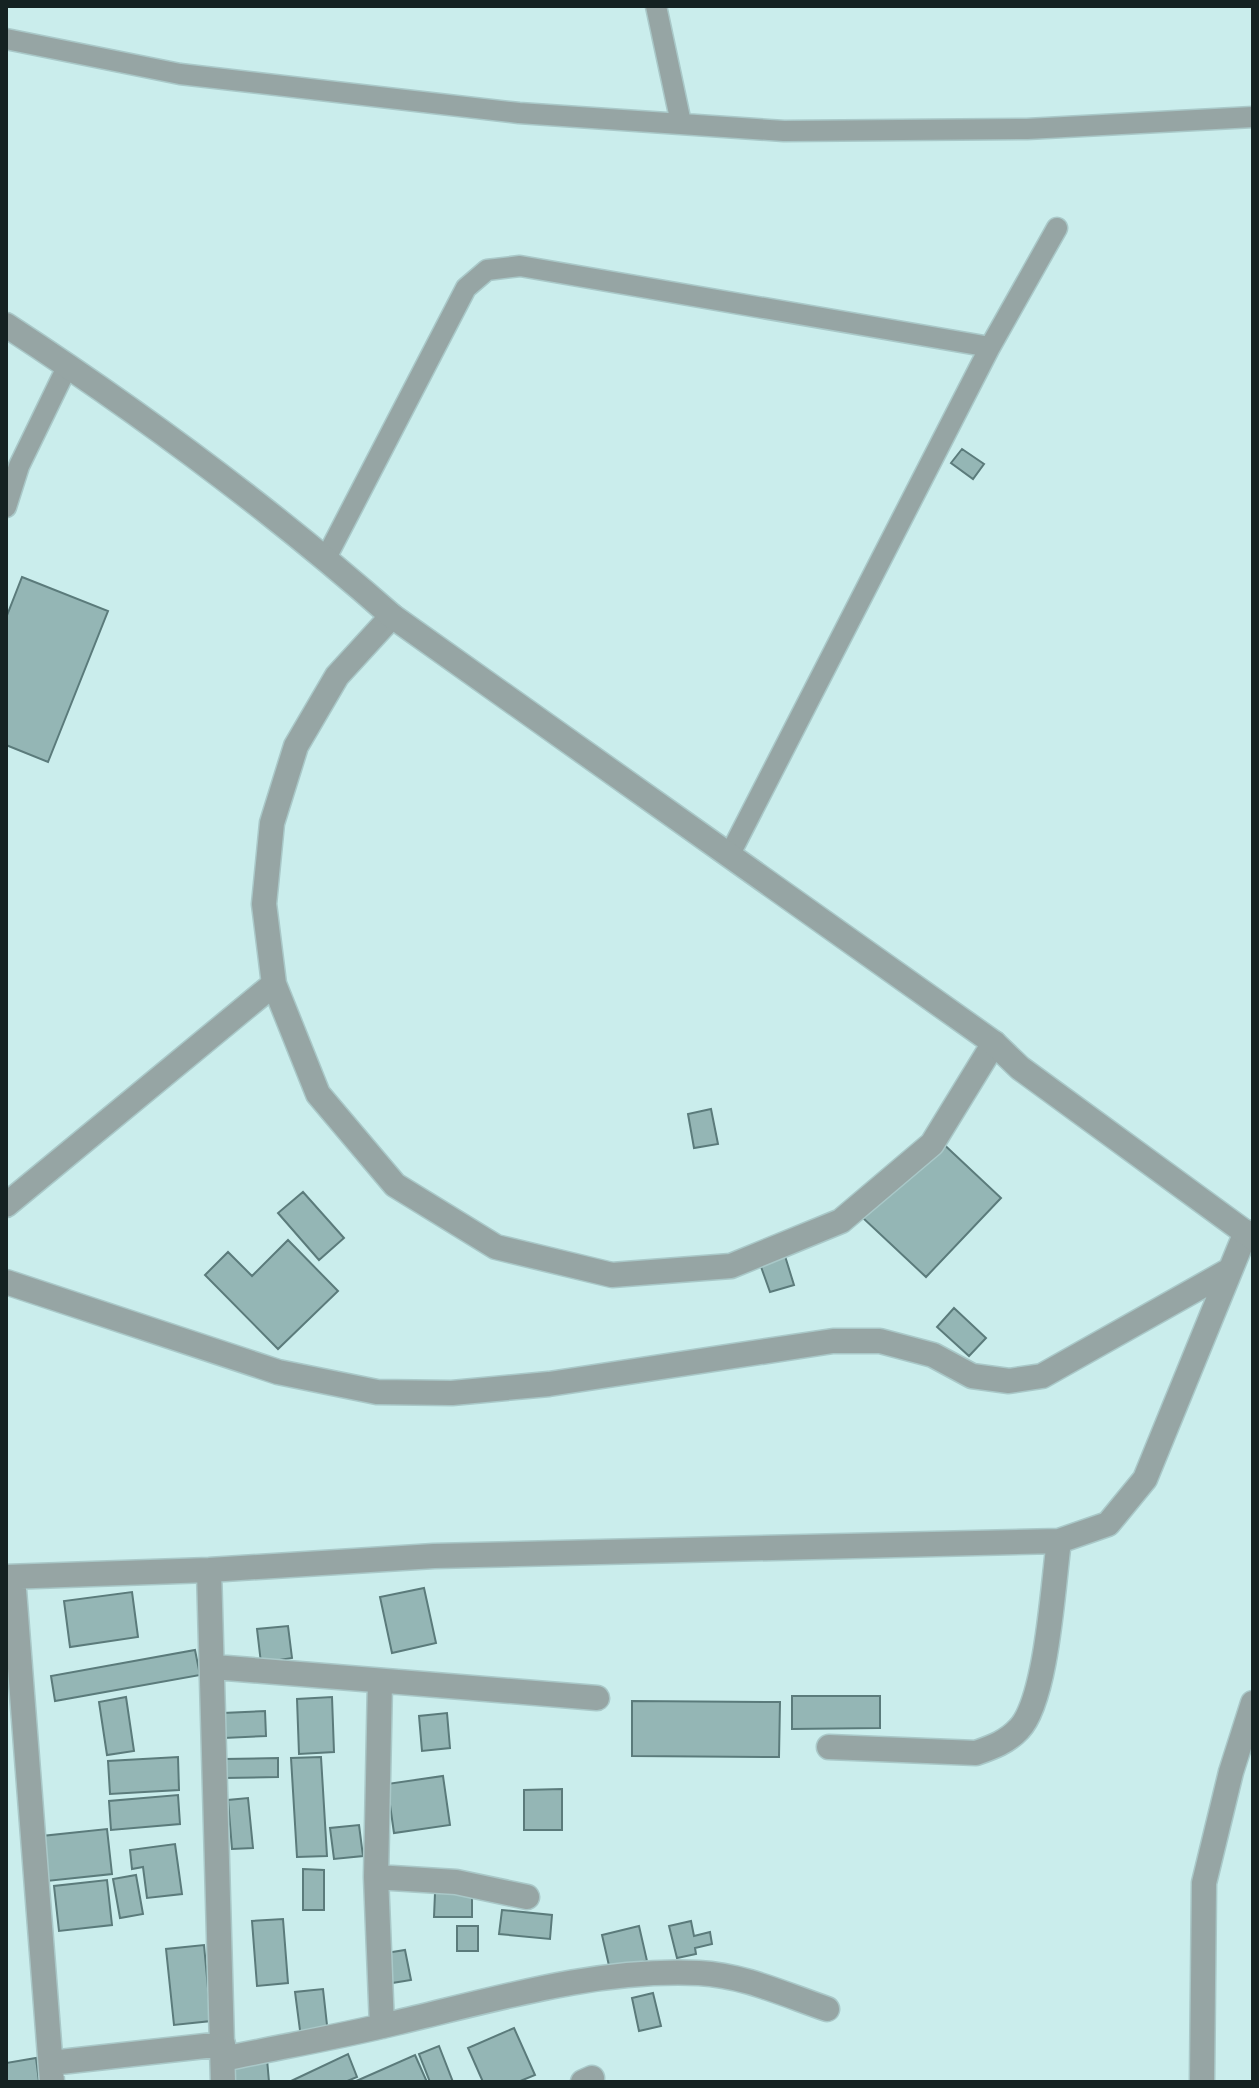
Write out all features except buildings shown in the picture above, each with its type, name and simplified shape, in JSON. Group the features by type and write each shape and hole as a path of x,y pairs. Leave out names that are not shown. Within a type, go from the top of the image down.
{"street":[{"path":"6,325 68,365 326,558 392,616 994,1043 1020,1068 1249,1235 1230,1270 1145,1479 1108,1524 1059,1541 434,1556 209,1570 10,1577 15,1708 52,2072 223,2062 525,1992 615,1977 699,1973 738,1978 827,2009"},
{"path":"392,616 337,676 292,759 272,823 264,904 274,984 318,1094 395,1185 496,1247 612,1275 731,1266 841,1221 932,1144 994,1043"},
{"path":"6,1205 274,984"},
{"path":"6,1282 278,1372 377,1392 452,1393 549,1384 833,1341 880,1341 933,1355 972,1376 1009,1381 1042,1376 1230,1270"},
{"path":"829,1747 976,1753 999,1745 1021,1728 1036,1701 1059,1541"},
{"path":"209,1570 223,2062"},
{"path":"214,1667 597,1698"},
{"path":"380,1681 376,1877 382,2026"},
{"path":"1202,2082 1204,1883 1231,1772 1253,1703"},
{"path":"376,1877 456,1882 527,1897"}],"lane":[{"path":"656,6 681,123"},
{"path":"6,39 180,74 519,113 784,131 1012,130 1253,117"},
{"path":"730,854 990,347 1057,228"},
{"path":"326,558 466,288 487,270 520,266 990,347"},
{"path":"6,507 12,462 68,365"}]}
